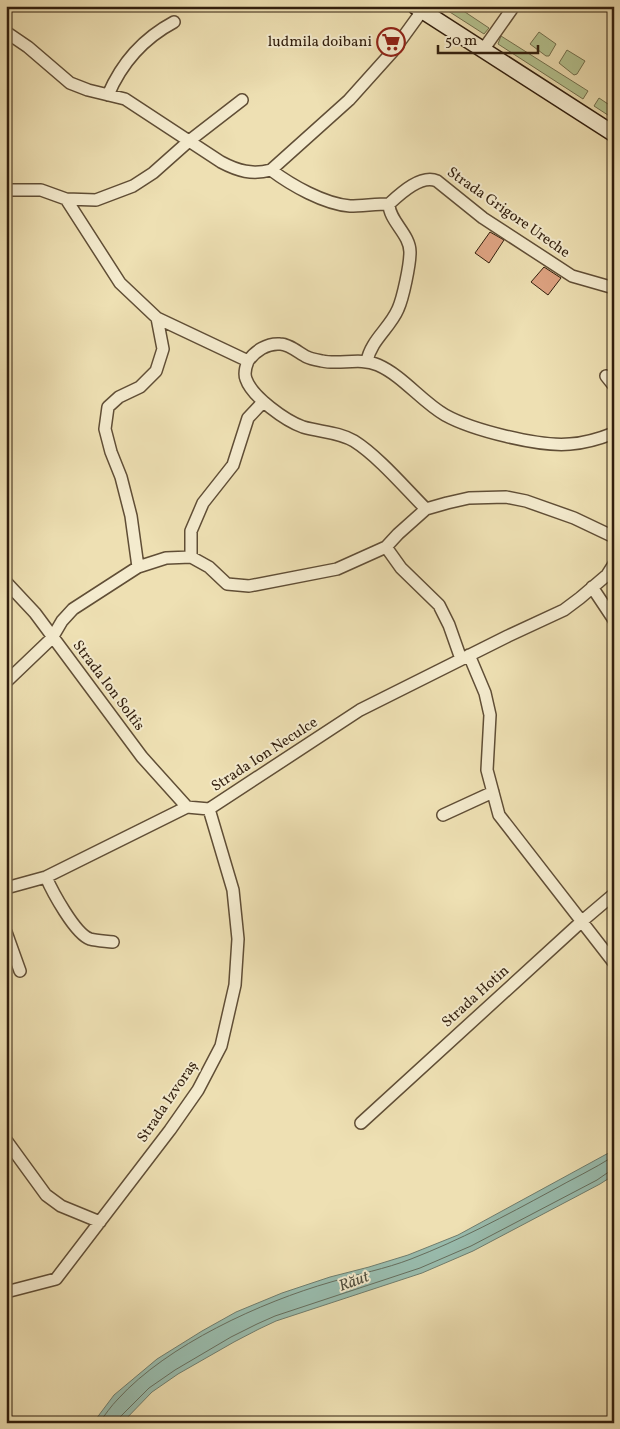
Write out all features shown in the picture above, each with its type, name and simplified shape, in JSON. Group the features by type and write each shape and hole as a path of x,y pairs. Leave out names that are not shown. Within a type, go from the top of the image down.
{"main road":[{"path":"419,8 614,134"}],"street":[{"path":"483,50 514,6"},
{"path":"6,32 28,47 70,83 126,99 237,171 261,173 271,170 349,100 393,51 419,8"},
{"path":"108,95 125,63 147,39 174,22"},
{"path":"6,190 40,190 66,199 96,200 133,186 153,173 189,141 242,100"},
{"path":"271,170 301,189 338,204 351,206 389,204 391,214 404,234 410,251 398,309 369,352 367,361"},
{"name":"Strada Grigore Ureche","path":"389,204 411,187 422,181 433,179 483,218 572,276 614,288"},
{"path":"66,199 120,283 157,318 248,361"},
{"path":"138,567 131,516 105,428 108,407 119,397 140,386 156,371 163,349 157,318"},
{"path":"426,509 396,478 354,441 338,434 302,427 262,402 246,379 245,370 253,354 265,347 281,344 309,358 324,362 367,361 380,366 393,375 444,415 491,432 524,440 568,444 594,441 614,433"},
{"path":"606,376 614,386"},
{"path":"191,558 191,532 203,503 233,465 248,418 262,402"},
{"path":"6,682 52,638 62,621 73,609 138,567 166,558 191,558 209,567 227,584 250,586 337,569 386,547 426,509 469,498 506,497 526,501 574,518 614,536"},
{"path":"386,547 401,568 439,605 485,693 490,715 487,770 499,815 614,963"},
{"name":"Strada Ion Neculce","path":"187,807 209,809 360,710 564,610 606,575 614,564"},
{"name":"Strada Ion Soltîs","path":"6,582 35,613 142,757 187,807"},
{"path":"592,587 614,620"},
{"path":"443,816 483,795 493,792"},
{"path":"6,888 46,877 187,807"},
{"name":"Strada Izvoraș","path":"6,1292 56,1279 170,1130 198,1090 221,1046 235,985 238,939 233,890 209,809"},
{"path":"46,877 74,926 89,939 113,942"},
{"name":"Strada Hotin","path":"361,1123 614,894"},
{"path":"6,932 20,971"},
{"path":"6,1140 46,1195 61,1206 100,1222"}],"green space":[{"path":"456,6 489,28 484,34 442,7"},
{"path":"539,32 556,44 549,56 546,56 530,44"},
{"path":"501,36 588,91 583,99 498,44"},
{"path":"567,50 585,61 577,74 574,75 559,63"},
{"path":"599,98 614,108 614,119 594,106"}],"water":[{"name":"Răut","path":"614,1150 614,1175 473,1251 422,1273 276,1321 234,1342 178,1374 152,1392 122,1423 93,1423 114,1395 157,1359 236,1312 282,1293 408,1255 458,1235"}],"building":[{"path":"490,232 504,240 489,263 475,253"},
{"path":"544,267 561,278 548,295 531,282"}],"place":[{"name":"ludmila doibani","path":"391,42"}]}
